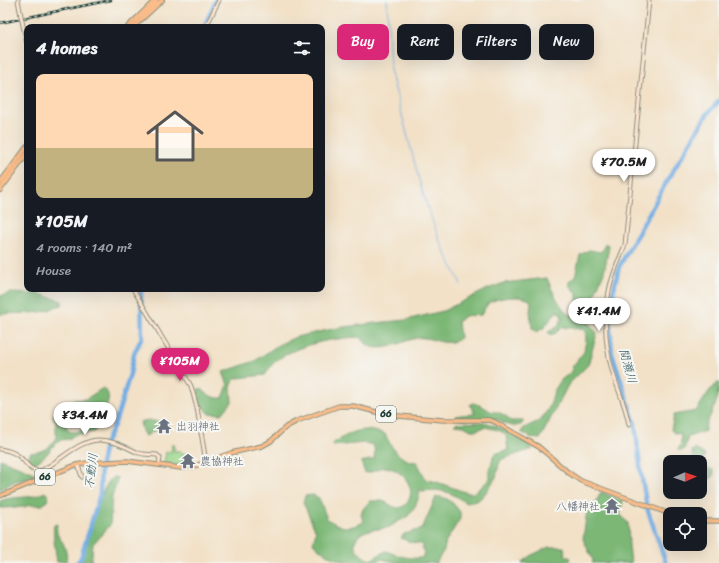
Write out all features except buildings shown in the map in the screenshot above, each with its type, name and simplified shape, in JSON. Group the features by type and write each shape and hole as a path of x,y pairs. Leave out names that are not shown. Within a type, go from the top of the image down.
{"highway":[{"path":"131,24 156,0"},
{"path":"137,24 162,0"},
{"path":"0,183 24,151"},
{"path":"0,190 24,158"}],"main road":[{"name":"66","path":"0,496 46,476 78,465 92,462 117,461 159,464 181,468 192,467 240,450 262,446 271,441 286,427 297,421 333,407 349,406 379,413 420,418 454,421 490,420 539,447 569,473 581,481 663,512"},
{"path":"707,522 719,521"}],"street":[{"path":"18,0 24,30"},
{"path":"207,24 219,0"},
{"path":"629,425 611,369 606,339 606,311 609,290 625,245 649,0"},
{"path":"135,292 191,386 197,408 206,462"},
{"path":"0,449 18,455 28,466 36,471 45,469 76,448 97,440 125,446 139,453 157,455 160,458 159,464"},
{"path":"78,465 82,477"},
{"path":"45,469 46,476"}],"green space":[{"path":"604,244 607,244 609,247 604,272 595,293 593,314 589,321 590,325 597,333 588,365 568,385 540,439 532,438 521,432 524,428 541,420 550,406 554,391 561,380 571,372 572,367 584,352 586,340 585,330 562,327 556,333 550,335 548,332 557,327 562,319 560,312 556,312 544,328 536,332 532,328 530,312 531,301 517,297 495,300 489,303 481,315 463,317 458,322 460,338 455,341 445,342 418,338 384,348 378,348 369,346 361,337 328,340 306,346 286,354 274,363 265,375 238,378 233,380 231,388 232,402 222,414 209,413 198,400 198,389 202,389 214,397 223,398 228,385 223,372 255,361 278,345 296,337 337,328 406,320 443,311 488,289 504,283 547,278 562,307 569,315 573,315 577,310 577,294 569,285 569,281 575,277 580,255 589,250 600,252 604,249"},
{"path":"10,293 40,294 62,301 62,305 39,312 0,314 0,296"},
{"path":"719,382 717,400 705,431 688,437 684,450 678,450 681,444 681,434 674,433 671,430 674,415 696,411 710,390"},
{"path":"103,388 108,395 108,402 94,432 74,435 69,439 61,440 56,443 46,455 34,464 31,464 29,459 30,453 48,448 56,438 56,421 52,416 59,409 73,400 86,399","holes":["75,406 80,408 82,415 88,419 84,422 81,431 71,432 67,430 64,413 66,409"]},
{"path":"473,403 492,412 498,412 506,416 510,421 524,421 521,425 514,426 508,425 496,419 460,420 456,416 475,414 470,405"},
{"path":"149,420 163,423 170,427 155,431 145,436 140,422"},
{"path":"485,422 511,433 523,440 533,449 502,459 499,464 496,477 484,495 477,501 466,503 450,493 435,490 422,491 420,489 416,504 407,517 389,527 365,531 355,541 358,552 370,560 386,551 403,557 422,558 424,553 421,544 410,542 401,538 404,534 422,529 436,497 444,498 452,503 460,512 460,519 446,541 444,550 436,563 399,563 381,559 377,563 350,562 327,555 313,543 316,531 303,503 305,496 313,495 319,498 327,519 345,527 364,522 361,515 363,509 370,501 383,501 393,507 400,508 407,503 410,497 411,491 406,480 397,471 385,467 365,473 361,462 374,459 375,451 373,445 364,443 333,446 333,443 347,435 363,430 385,434 393,449 401,457 417,462 426,480 473,493 490,479 490,469 494,454 508,450 506,434 498,430 485,427 477,430 471,430 464,426 454,425 456,423"},
{"path":"172,444 174,444 174,451 181,451 181,453 187,454 185,466 164,463 166,452 171,452"},
{"path":"695,449 705,455 692,455 692,451"},
{"path":"0,459 35,473 32,478 15,481 0,490"},
{"path":"707,468 713,470 714,473 711,479 707,478"},
{"path":"113,477 118,478 112,497 110,525 93,544 91,563 78,563 102,494 107,484"},
{"path":"45,492 48,495 48,500 43,505 0,508 0,501 5,499 34,496"},
{"path":"601,492 623,501 620,514 628,523 631,563 592,563 593,560 583,539 588,503 594,506"},
{"path":"57,524 57,533 64,544 67,561 57,562 53,532 54,525"},
{"path":"549,547 564,547 566,556 571,558 569,563 522,563 530,556"}],"waterway":[{"name":"不動川","path":"205,24 216,0"},
{"path":"387,0 390,70 421,187 440,242 461,284"},
{"name":"間瀬川","path":"666,563 647,508 635,424 612,353 610,323 611,301 619,267 667,181 708,113 719,101"},
{"name":"不動川","path":"77,563 81,558 100,494 101,465 105,444 115,423 130,374 134,354 142,337 141,292"}],"railway":[{"path":"0,23 111,0"}],"place":[{"name":"出羽神社","path":"164,426"},
{"name":"農協神社","path":"188,461"},
{"name":"八幡神社","path":"612,506"}]}
